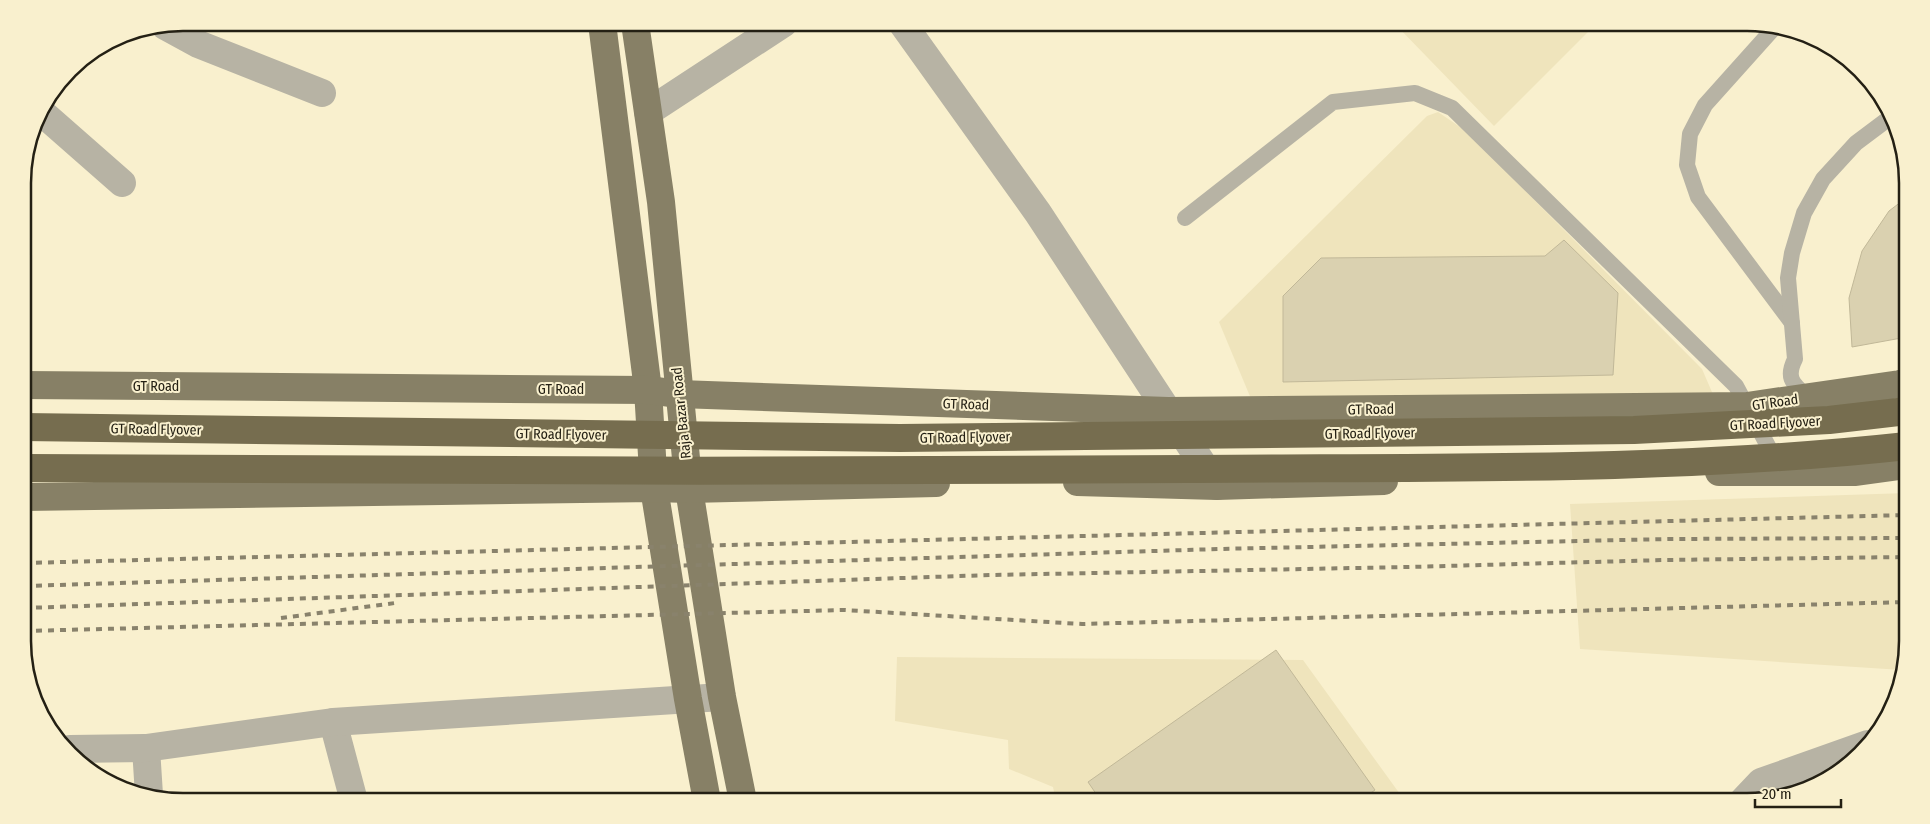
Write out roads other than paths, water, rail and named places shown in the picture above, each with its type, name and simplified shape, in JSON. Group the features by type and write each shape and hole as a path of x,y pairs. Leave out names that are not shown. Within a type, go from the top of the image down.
{"highway":[{"name":"GT Road Flyover","path":"31,427 900,438 1634,430 1829,420 1899,413"},
{"path":"31,468 741,471 1585,465 1822,455 1899,447"}],"main road":[{"path":"603,32 648,390 654,488 688,699 705,793"},
{"name":"Raja Bazar Road","path":"636,32 661,202 689,489 722,698 741,793"},
{"name":"GT Road","path":"32,385 648,390 679,394 1168,411 1746,406 1899,384"},
{"path":"31,497 689,489 1040,481 1217,486 1676,472 1856,472 1899,467"}],"street":[{"path":"176,32 198,44 322,93"},
{"path":"648,112 769,32"},
{"path":"909,32 1038,213 1217,486"},
{"path":"47,117 122,183"},
{"path":"77,749 146,748 333,722 722,698"},
{"path":"333,722 352,793"},
{"path":"146,748 149,789"},
{"path":"1751,792 1761,782 1805,776 1848,754"}],"lane":[{"path":"1769,33 1705,105 1690,134 1687,165 1698,197 1792,323"},
{"path":"1185,218 1333,102 1415,94 1452,108 1736,386 1782,472"},
{"path":"1807,397 1792,381 1790,369 1796,359 1788,278 1792,253 1804,213 1823,179 1856,143 1885,121"}],"railway":[{"path":"31,563 1899,515"},
{"path":"31,586 1218,549 1668,539 1899,538"},
{"path":"31,608 990,575 1664,560 1899,557"},
{"path":"31,631 844,610 1082,624 1899,602"},
{"path":"281,618 395,603"}]}
